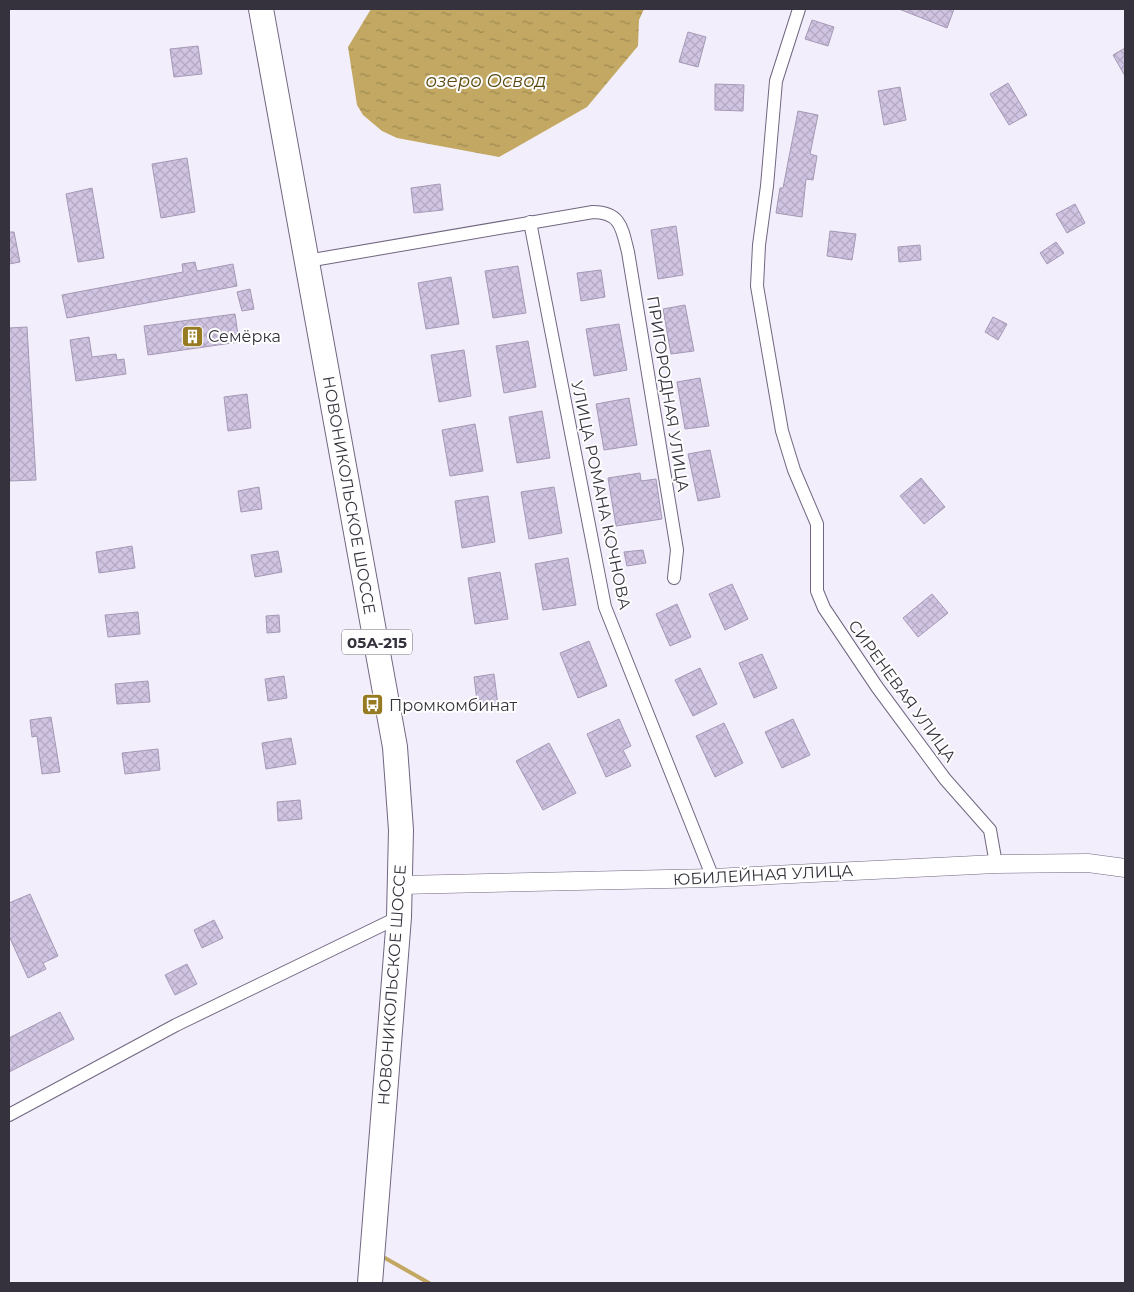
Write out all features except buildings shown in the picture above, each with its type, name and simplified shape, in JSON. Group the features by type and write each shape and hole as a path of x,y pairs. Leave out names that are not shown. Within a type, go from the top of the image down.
{"highway":[{"name":"НОВОНИКОЛЬСКОЕ ШОССЕ","path":"261,9 395,747 401,830 401,885 370,1283"}],"street":[{"name":"СИРЕНЕВАЯ УЛИЦА","path":"799,9 776,81 757,286 782,431 794,470 817,524 817,591 824,608 877,687 940,772 990,830 996,864"},
{"name":"ПРИГОРОДНАЯ УЛИЦА","path":"530,222 593,212 607,212 616,217 628,252 677,550 674,578"},
{"path":"307,261 530,222"},
{"name":"УЛИЦА РОМАНА КОЧНОВА","path":"530,222 605,607 713,878"},
{"name":"ЮБИЛЕЙНАЯ УЛИЦА","path":"401,885 713,878 996,864 1088,863 1125,868"},
{"path":"9,1115 176,1025 399,917"}],"water":[{"name":"озеро Освод","path":"371,9 644,9 639,20 638,46 587,107 499,157 397,138 382,131 363,115 357,105 348,47"}],"waterway":[{"path":"385,1258 429,1283"}],"place":[{"name":"Семёрка","path":"192,336"},
{"name":"Промкомбинат","path":"373,705"}]}
